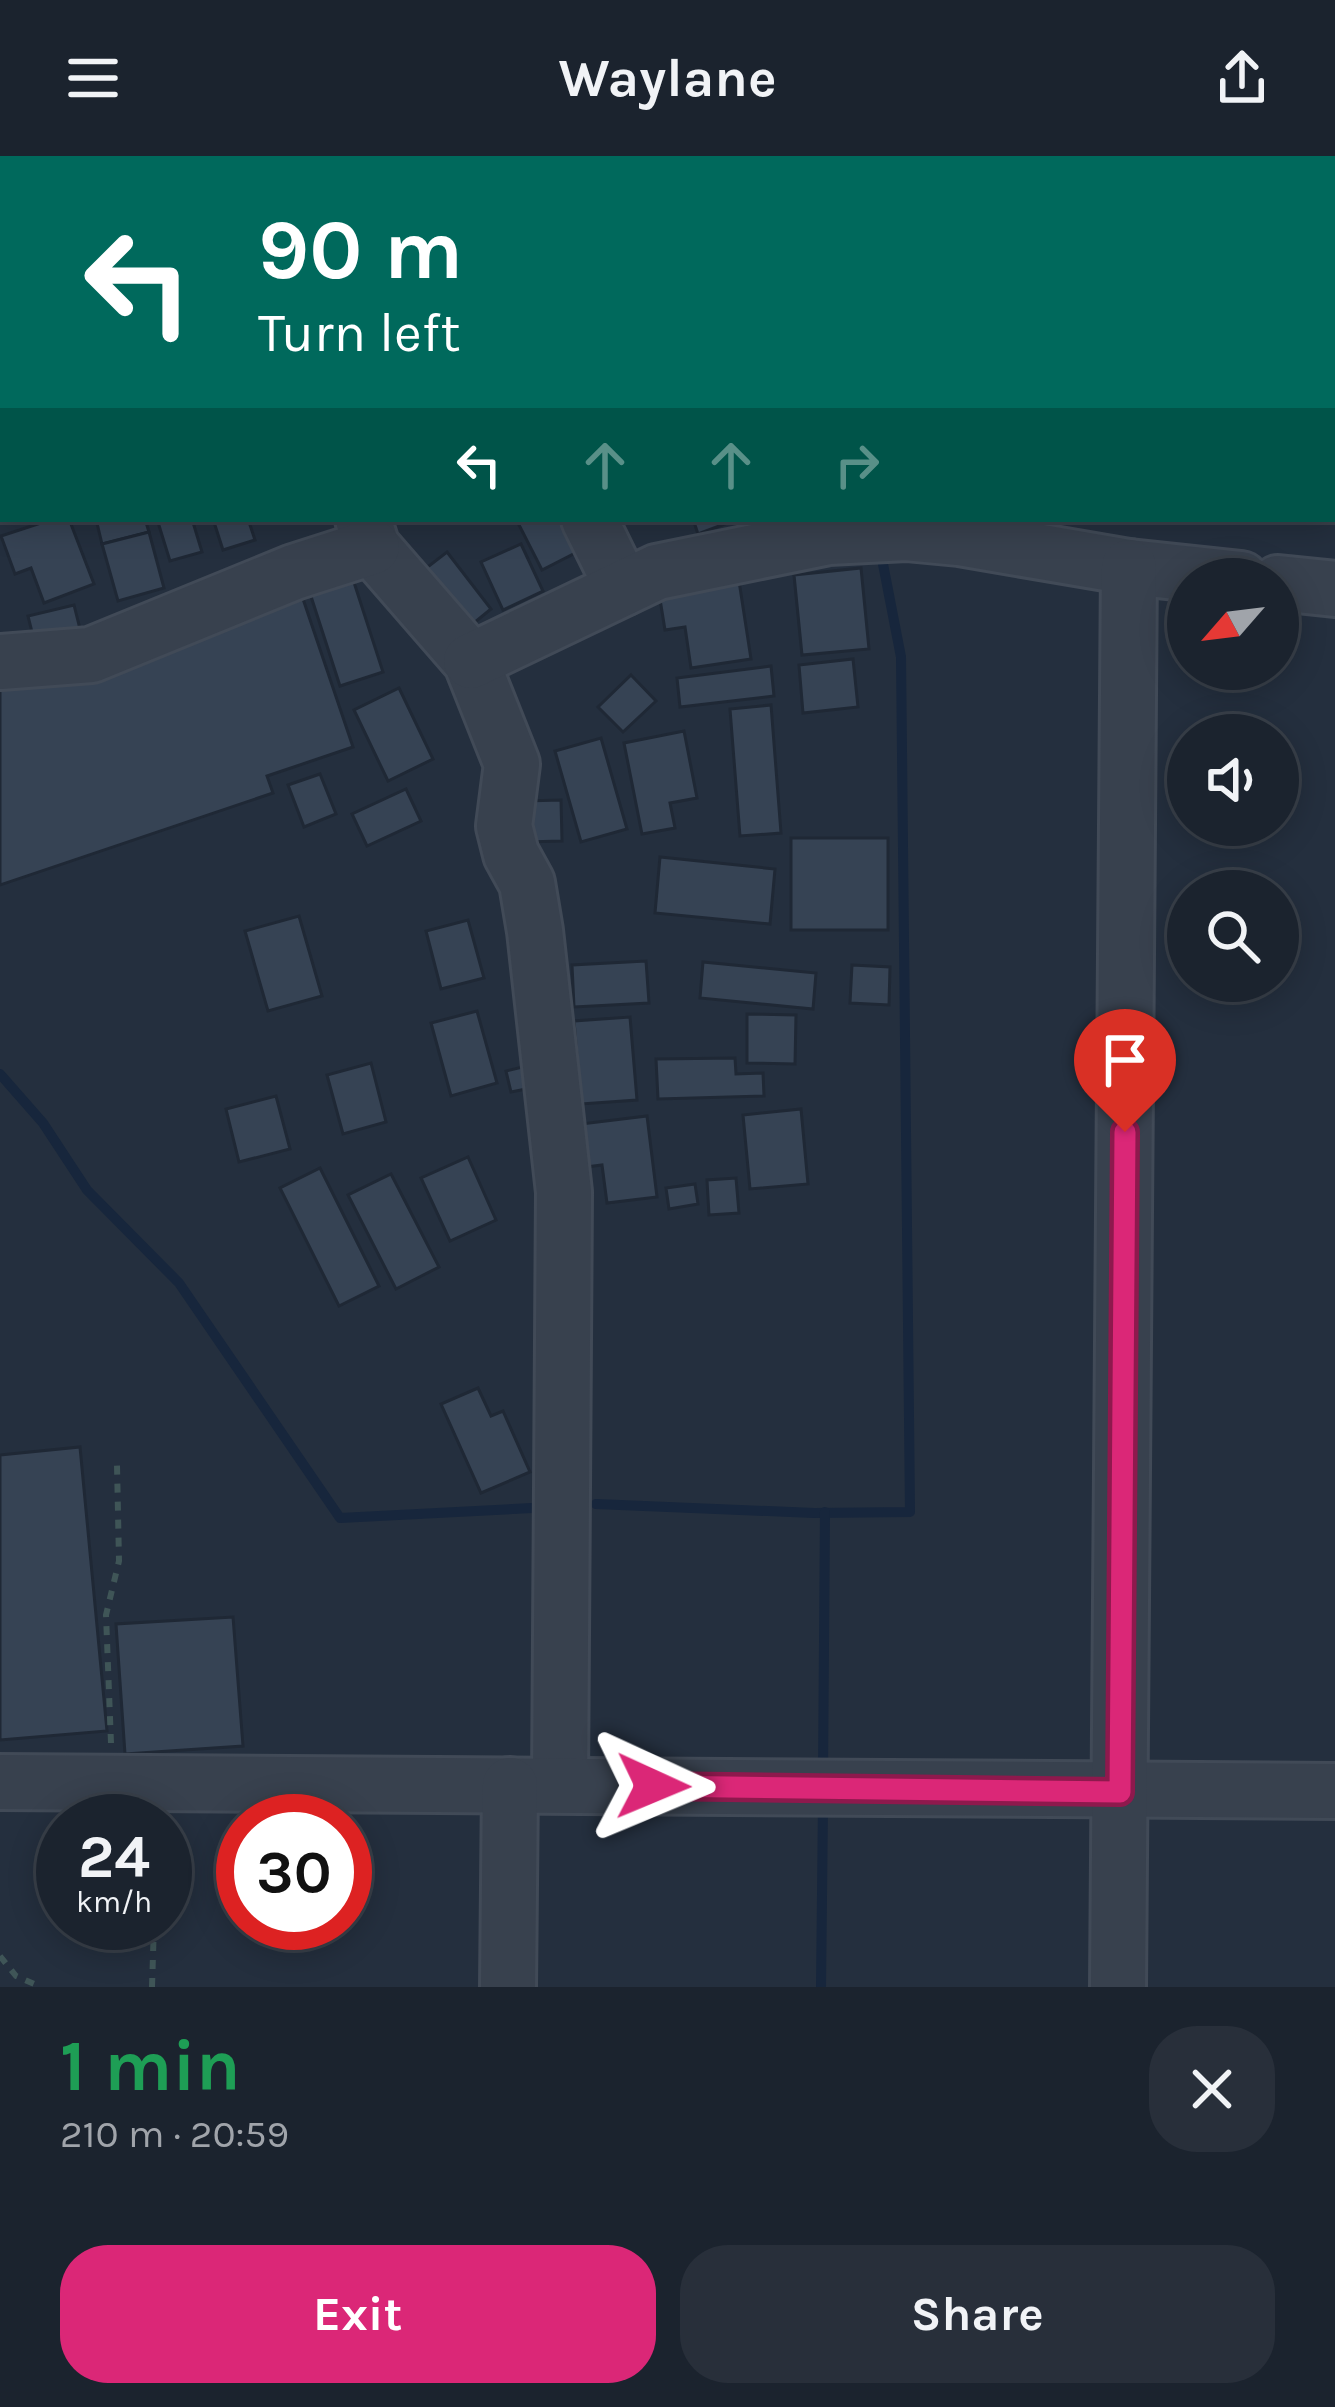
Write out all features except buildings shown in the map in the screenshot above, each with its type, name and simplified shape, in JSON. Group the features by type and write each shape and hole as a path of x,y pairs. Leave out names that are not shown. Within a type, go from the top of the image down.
{"street":[{"path":"590,522 623,588"},
{"path":"471,661 657,572 827,528 959,538 1167,571"},
{"path":"0,662 91,655 294,572 367,533 471,661 512,764 504,826 511,854 527,884 535,931 564,1192 535,1785 508,1987"},
{"path":"1118,1987 1130,567"},
{"path":"1299,586 1335,590"},
{"path":"0,1782 1335,1792"}],"path":[{"path":"113,1782 106,1616 118,1561 117,1465"},
{"path":"152,1987 153,1950"},
{"path":"0,1956 16,1976 41,1987"}],"waterway":[{"path":"596,1504 910,1512 901,657 883,564"},
{"path":"0,1074 43,1123 87,1190 179,1283 340,1518 532,1508"},
{"path":"823,1774 825,1512"},
{"path":"821,1987 823,1804"}],"route":[{"path":"653,1786 1120,1792 1125,1132"}]}
